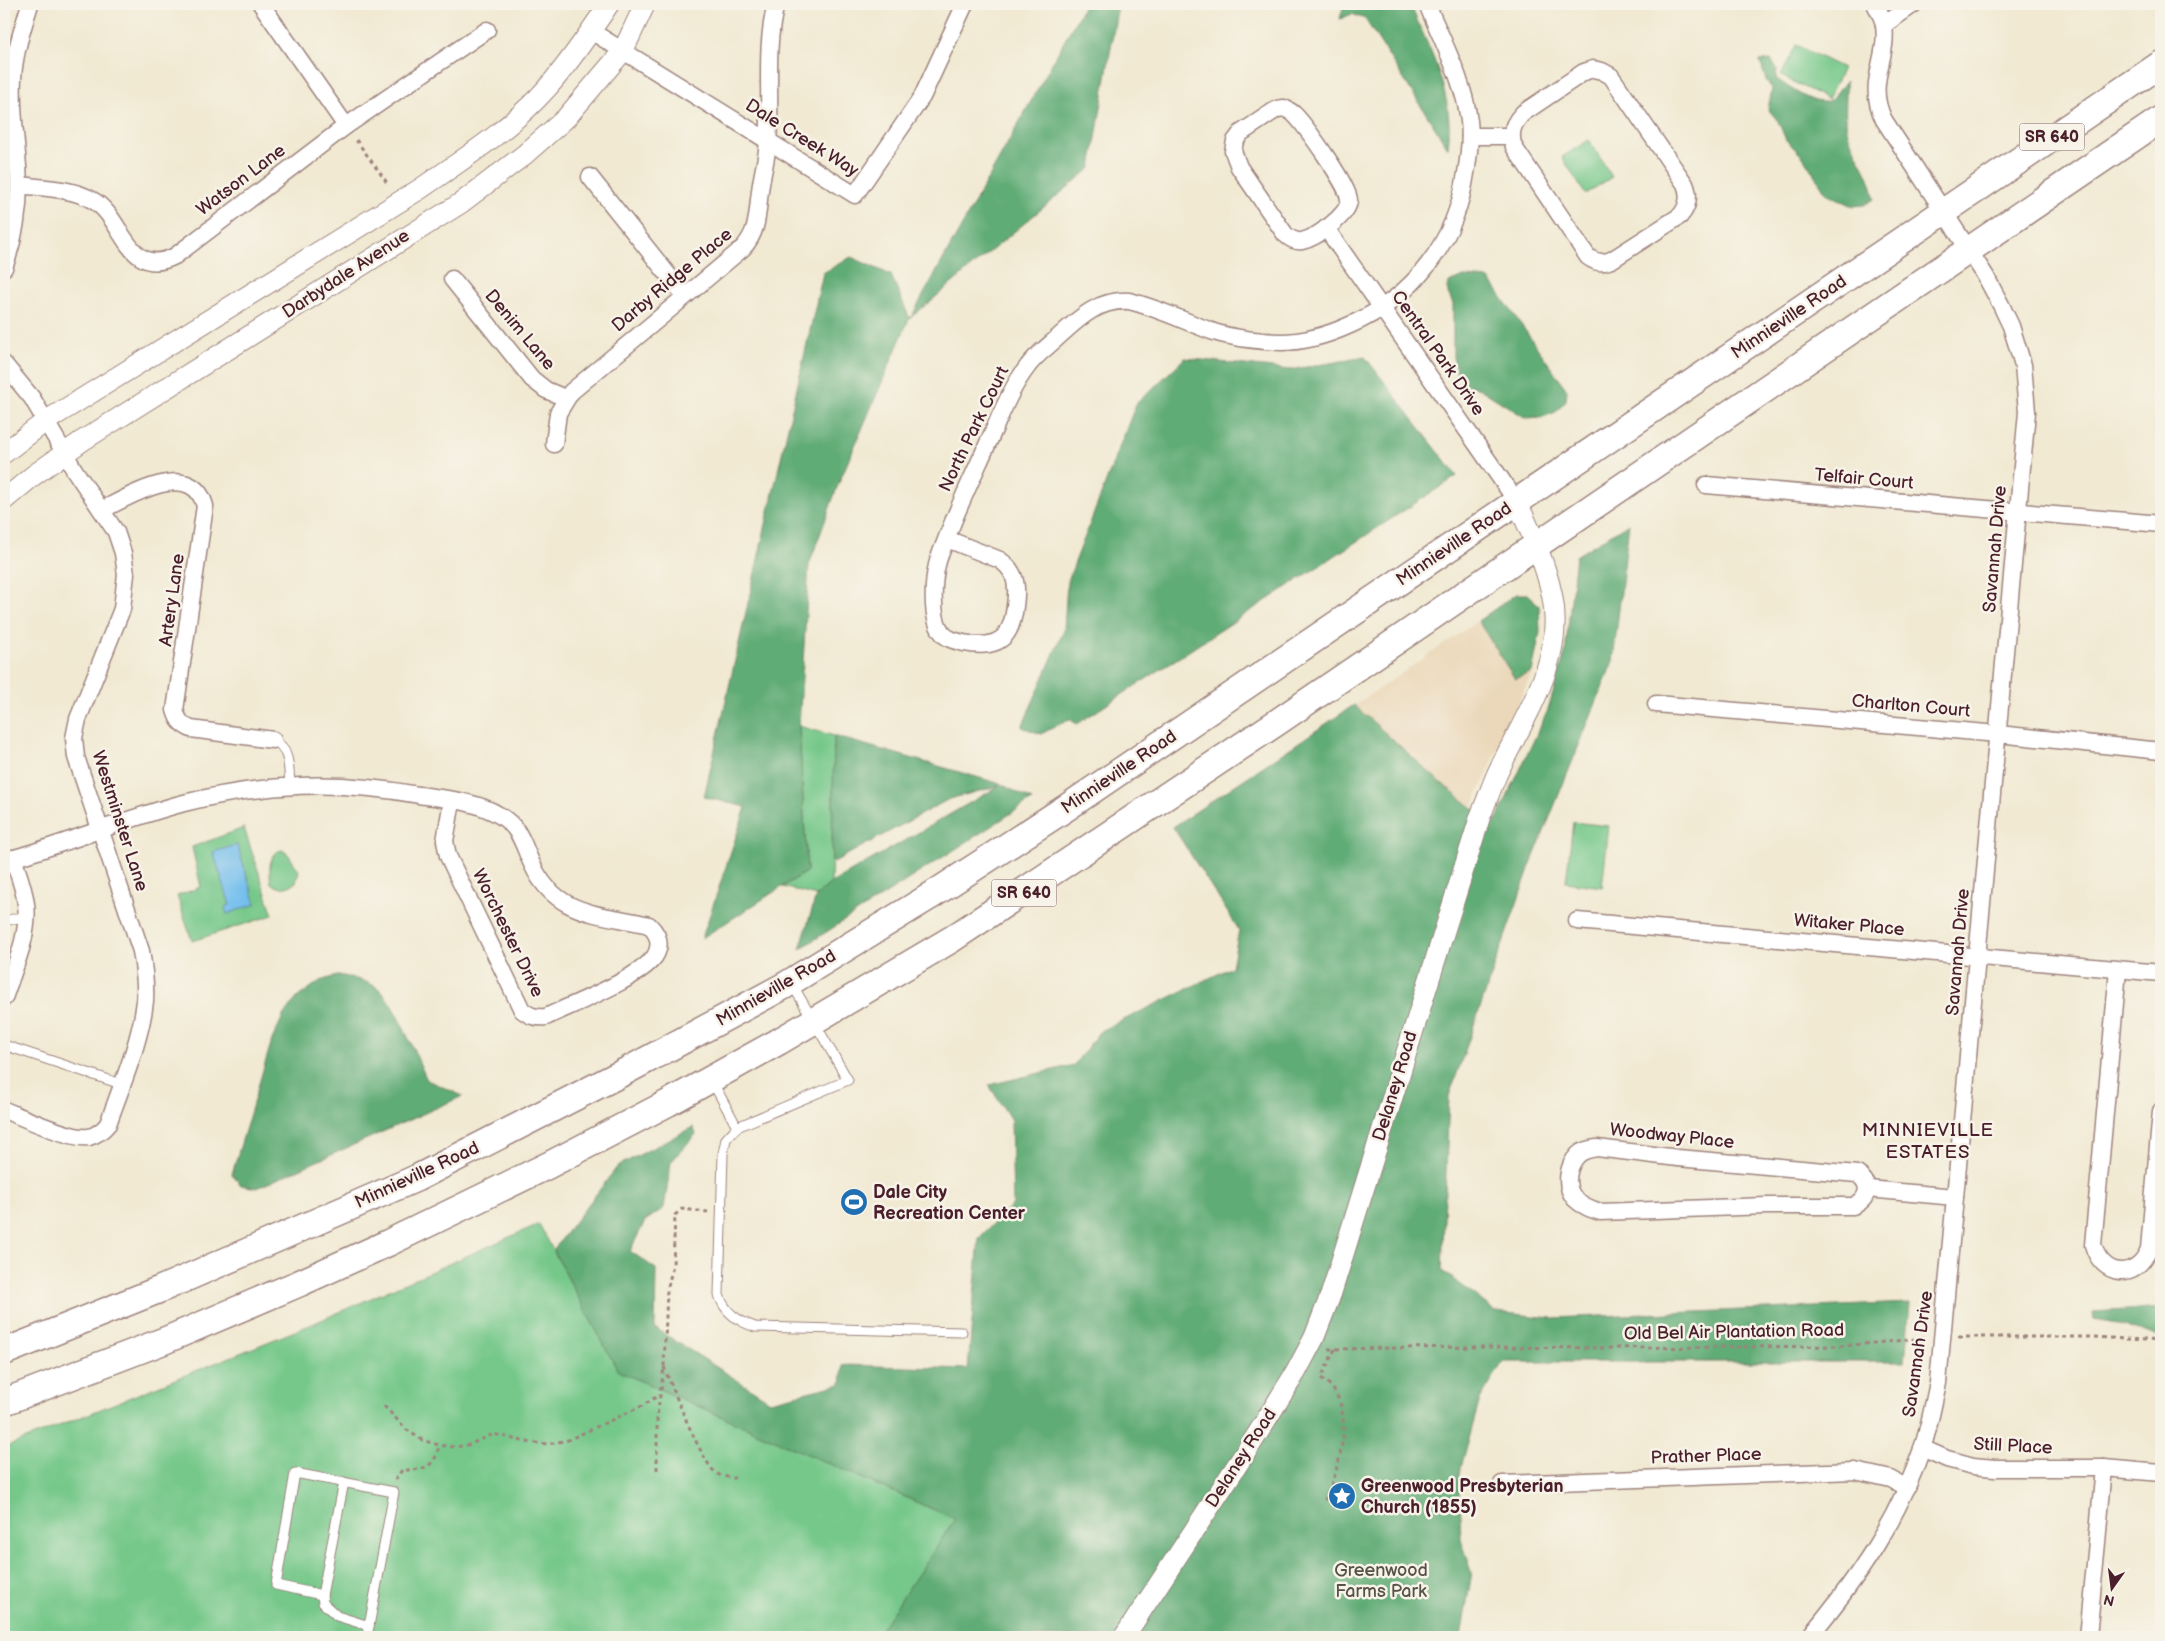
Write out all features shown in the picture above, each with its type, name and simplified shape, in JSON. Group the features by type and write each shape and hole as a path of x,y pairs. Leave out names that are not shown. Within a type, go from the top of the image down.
{"main road":[{"name":"Minnieville Road","path":"4,1352 161,1289 417,1178 628,1070 790,982 930,897 1066,808 2161,64"},
{"name":"SR 640","path":"4,1402 166,1340 362,1255 549,1165 711,1079 814,1021 952,939 1026,892 2161,119"}],"street":[{"path":"4,268 12,245 18,217 19,185 12,108 13,76 18,45 30,4"},
{"path":"261,4 346,126"},
{"name":"Darbydale Avenue","path":"4,453 46,421 401,201 479,149 515,120 548,88 609,4"},
{"name":"Darbydale Avenue","path":"4,500 64,453 461,203 524,155 566,118 623,51 645,4"},
{"name":"Darby Ridge Place","path":"554,444 558,413 570,392 743,248 754,233 759,214 760,190 768,141 768,81 772,20 776,4"},
{"name":"Dale Creek Way","path":"591,31 855,194 922,97 966,4"},
{"name":"North Park Court","path":"947,538 1000,560 1006,564 1013,575 1016,586 1014,619 1009,631 995,642 979,646 955,641 942,634 937,624 935,580 937,564 959,506 1018,380 1039,354 1081,316 1093,308 1113,301 1129,301 1229,336 1280,342 1306,340 1332,334 1382,309 1410,286 1431,262 1445,240 1462,196 1469,155 1469,121 1463,92 1427,4"},
{"path":"1875,4 1884,25 1914,4"},
{"name":"Savannah Drive","path":"1809,1637 1855,1580 1886,1529 1907,1488 1922,1448 1938,1383 2027,412 2023,365 2011,326 1985,275 1884,120 1877,103 1876,87 1884,25"},
{"name":"Watson Lane","path":"19,185 78,194 94,201 104,210 131,248 140,257 152,262 163,262 175,256 346,126 487,30"},
{"path":"1593,70 1607,73 1611,76 1685,184 1688,195 1686,206 1680,216 1613,259 1597,262 1588,257 1514,147 1511,136 1515,122 1523,113 1584,72 1593,70"},
{"path":"1284,108 1295,115 1347,189 1350,202 1347,211 1326,228 1302,241 1290,238 1285,234 1234,159 1233,151 1237,137 1277,109 1284,108"},
{"path":"1470,136 1511,136"},
{"path":"590,176 685,296"},
{"name":"Central Park Drive","path":"1326,228 1517,502"},
{"name":"Denim Lane","path":"452,279 532,379 546,390 565,398"},
{"name":"Westminster Lane","path":"4,364 30,395 64,453 116,532 123,553 126,574 122,609 78,719 74,738 76,757 141,951 145,976 144,1002 140,1027 108,1124 100,1132 89,1137 71,1135 4,1110"},
{"name":"Artery Lane","path":"102,510 165,482 187,485 197,491 203,498 205,506 175,710 177,718 182,725 191,729 273,740"},
{"name":"Telfair Court","path":"1706,485 2018,512"},
{"name":"Delaney Road","path":"1124,1637 1252,1444 1296,1372 1308,1349 1331,1294 1480,817 1497,775 1543,680 1551,652 1554,622 1552,596 1537,544 1517,502"},
{"path":"2018,512 2161,518"},
{"name":"Charlton Court","path":"1656,704 1998,734 2161,751"},
{"name":"Worchester Drive","path":"9,860 184,803 230,793 290,786 342,785 452,800 483,807 500,815 515,827 523,838 537,875 546,888 560,900 577,910 649,925 658,936 659,944 654,956 647,964 624,980 546,1017 537,1018 529,1016 522,1010 448,856 445,841 452,800"},
{"path":"4,998 24,936 27,916 23,888 9,860"},
{"name":"Witaker Place","path":"1577,921 2161,973"},
{"path":"2118,970 2093,1245 2096,1256 2103,1264 2113,1270 2130,1270 2138,1266 2146,1258 2149,1249 2161,1111"},
{"name":"Woodway Place","path":"1596,1148 1678,1158 1857,1174 1864,1179 1868,1189 1866,1196 1861,1202 1853,1206 1767,1206 1600,1212 1586,1208 1576,1200 1569,1191 1568,1178 1571,1166 1578,1155 1586,1150 1596,1148"},
{"path":"1868,1189 1955,1197"},
{"name":"Still Place","path":"1922,1448 1947,1459 1973,1466 1995,1468 2104,1468 2161,1473"},
{"path":"2088,1637 2104,1468"},
{"name":"Prather Place","path":"1502,1484 1855,1471 1891,1479 1907,1488"}],"lane":[{"path":"273,740 283,747 286,754 290,786"},
{"path":"4,921 27,916"},
{"path":"790,982 848,1080 737,1127 726,1139 723,1148 719,1295 728,1312 755,1327 962,1332"},
{"path":"4,1045 122,1084"},
{"path":"711,1079 737,1127"},
{"path":"322,1595 276,1584 295,1473 393,1492 367,1637"},
{"path":"344,1482 322,1595 323,1603 327,1609 337,1616 369,1626"}],"path":[{"path":"363,150 388,184"},
{"path":"657,1470 656,1440 664,1367 667,1291 673,1265 675,1215 682,1209 721,1213"},
{"name":"Old Bel Air Plantation Road","path":"1308,1349 1842,1346 1910,1338 1942,1337 2094,1336 2161,1341"},
{"path":"1325,1500 1337,1469 1344,1424 1341,1409 1331,1384 1321,1378 1335,1349"},
{"path":"664,1367 695,1440 714,1472 720,1476 735,1478"},
{"path":"384,1406 407,1430 422,1440 439,1445 454,1447 468,1445 494,1434 526,1442 548,1444 562,1442 642,1406 660,1394"},
{"path":"393,1492 398,1472 402,1470 417,1470 433,1462 437,1459 439,1445"}],"shaded area":[{"path":"1478,621 1515,678 1532,672 1472,807 1438,780 1354,706"}],"green space":[{"path":"1085,4 1118,4 1091,168 911,317"},
{"path":"1344,4 1410,4 1433,56 1444,92 1448,110 1448,148 1365,19 1352,14 1340,19"},
{"path":"1796,45 1843,68 1828,99 1781,76"},
{"path":"1771,60 1777,69 1776,78 1801,95 1816,101 1831,100 1846,81 1847,129 1852,144 1867,173 1874,199 1864,205 1853,206 1826,193 1803,157 1786,140 1778,121 1768,109 1772,89 1766,80 1760,61"},
{"path":"1589,140 1612,177 1585,194 1562,157"},
{"path":"851,257 891,275 910,318 838,485 809,565 799,726 807,871 702,938 746,807 704,797 823,273"},
{"path":"1464,277 1489,279 1567,390 1566,400 1556,412 1543,417 1526,418 1480,389 1466,384 1457,374 1453,357 1453,304 1448,293 1448,283"},
{"path":"1365,357 1457,476 1077,724 1069,719 1041,734 1022,727 1064,630 1067,583 1136,404 1185,358 1289,370"},
{"name":"Greenwood Farms Park","path":"1629,523 1613,661 1530,866 1449,1096 1442,1270 1496,1312 1552,1318 1910,1303 1905,1362 1503,1362 1480,1399 1458,1478 1461,1539 1472,1572 1461,1637 876,1637 955,1519 618,1371 553,1250 618,1166 693,1127 696,1134 671,1162 664,1208 645,1221 630,1251 656,1269 655,1328 770,1401 841,1384 843,1365 968,1369 979,1238 1013,1204 1011,1120 989,1085 1074,1065 1099,1032 1232,967 1239,930 1173,827 1354,705 1438,780 1494,825 1548,710 1565,653 1576,556"},
{"path":"1516,594 1527,594 1539,605 1540,632 1532,672 1515,679 1478,621"},
{"path":"799,726 834,736 831,883 816,896 783,887 807,871"},
{"path":"834,736 1001,784 1032,800 800,949 816,896 831,883 999,786 949,799 832,863"},
{"path":"1573,822 1609,826 1602,887 1566,882"},
{"path":"244,828 273,915 192,941 177,896 201,887 192,847"},
{"path":"282,850 288,854 299,871 296,882 290,886 277,887 271,883 270,863 274,855"},
{"path":"339,975 365,982 379,989 399,1018 427,1080 463,1096 257,1188 241,1185 232,1174 272,1040 284,1014 298,997 320,981"},
{"path":"539,1224 618,1371 955,1519 876,1637 4,1637 4,1448 310,1325"},
{"path":"2161,1310 2161,1339 2124,1325 2094,1320 2093,1312"}],"water":[{"path":"237,845 256,904 227,914 225,907 230,905 213,852"}],"place":[{"name":"Dale City Recreation Center","path":"854,1202"},
{"name":"Greenwood Presbyterian Church (1855)","path":"1342,1496"}],"district":[{"name":"MINNIEVILLE ESTATES","path":"1928,1141"}]}
